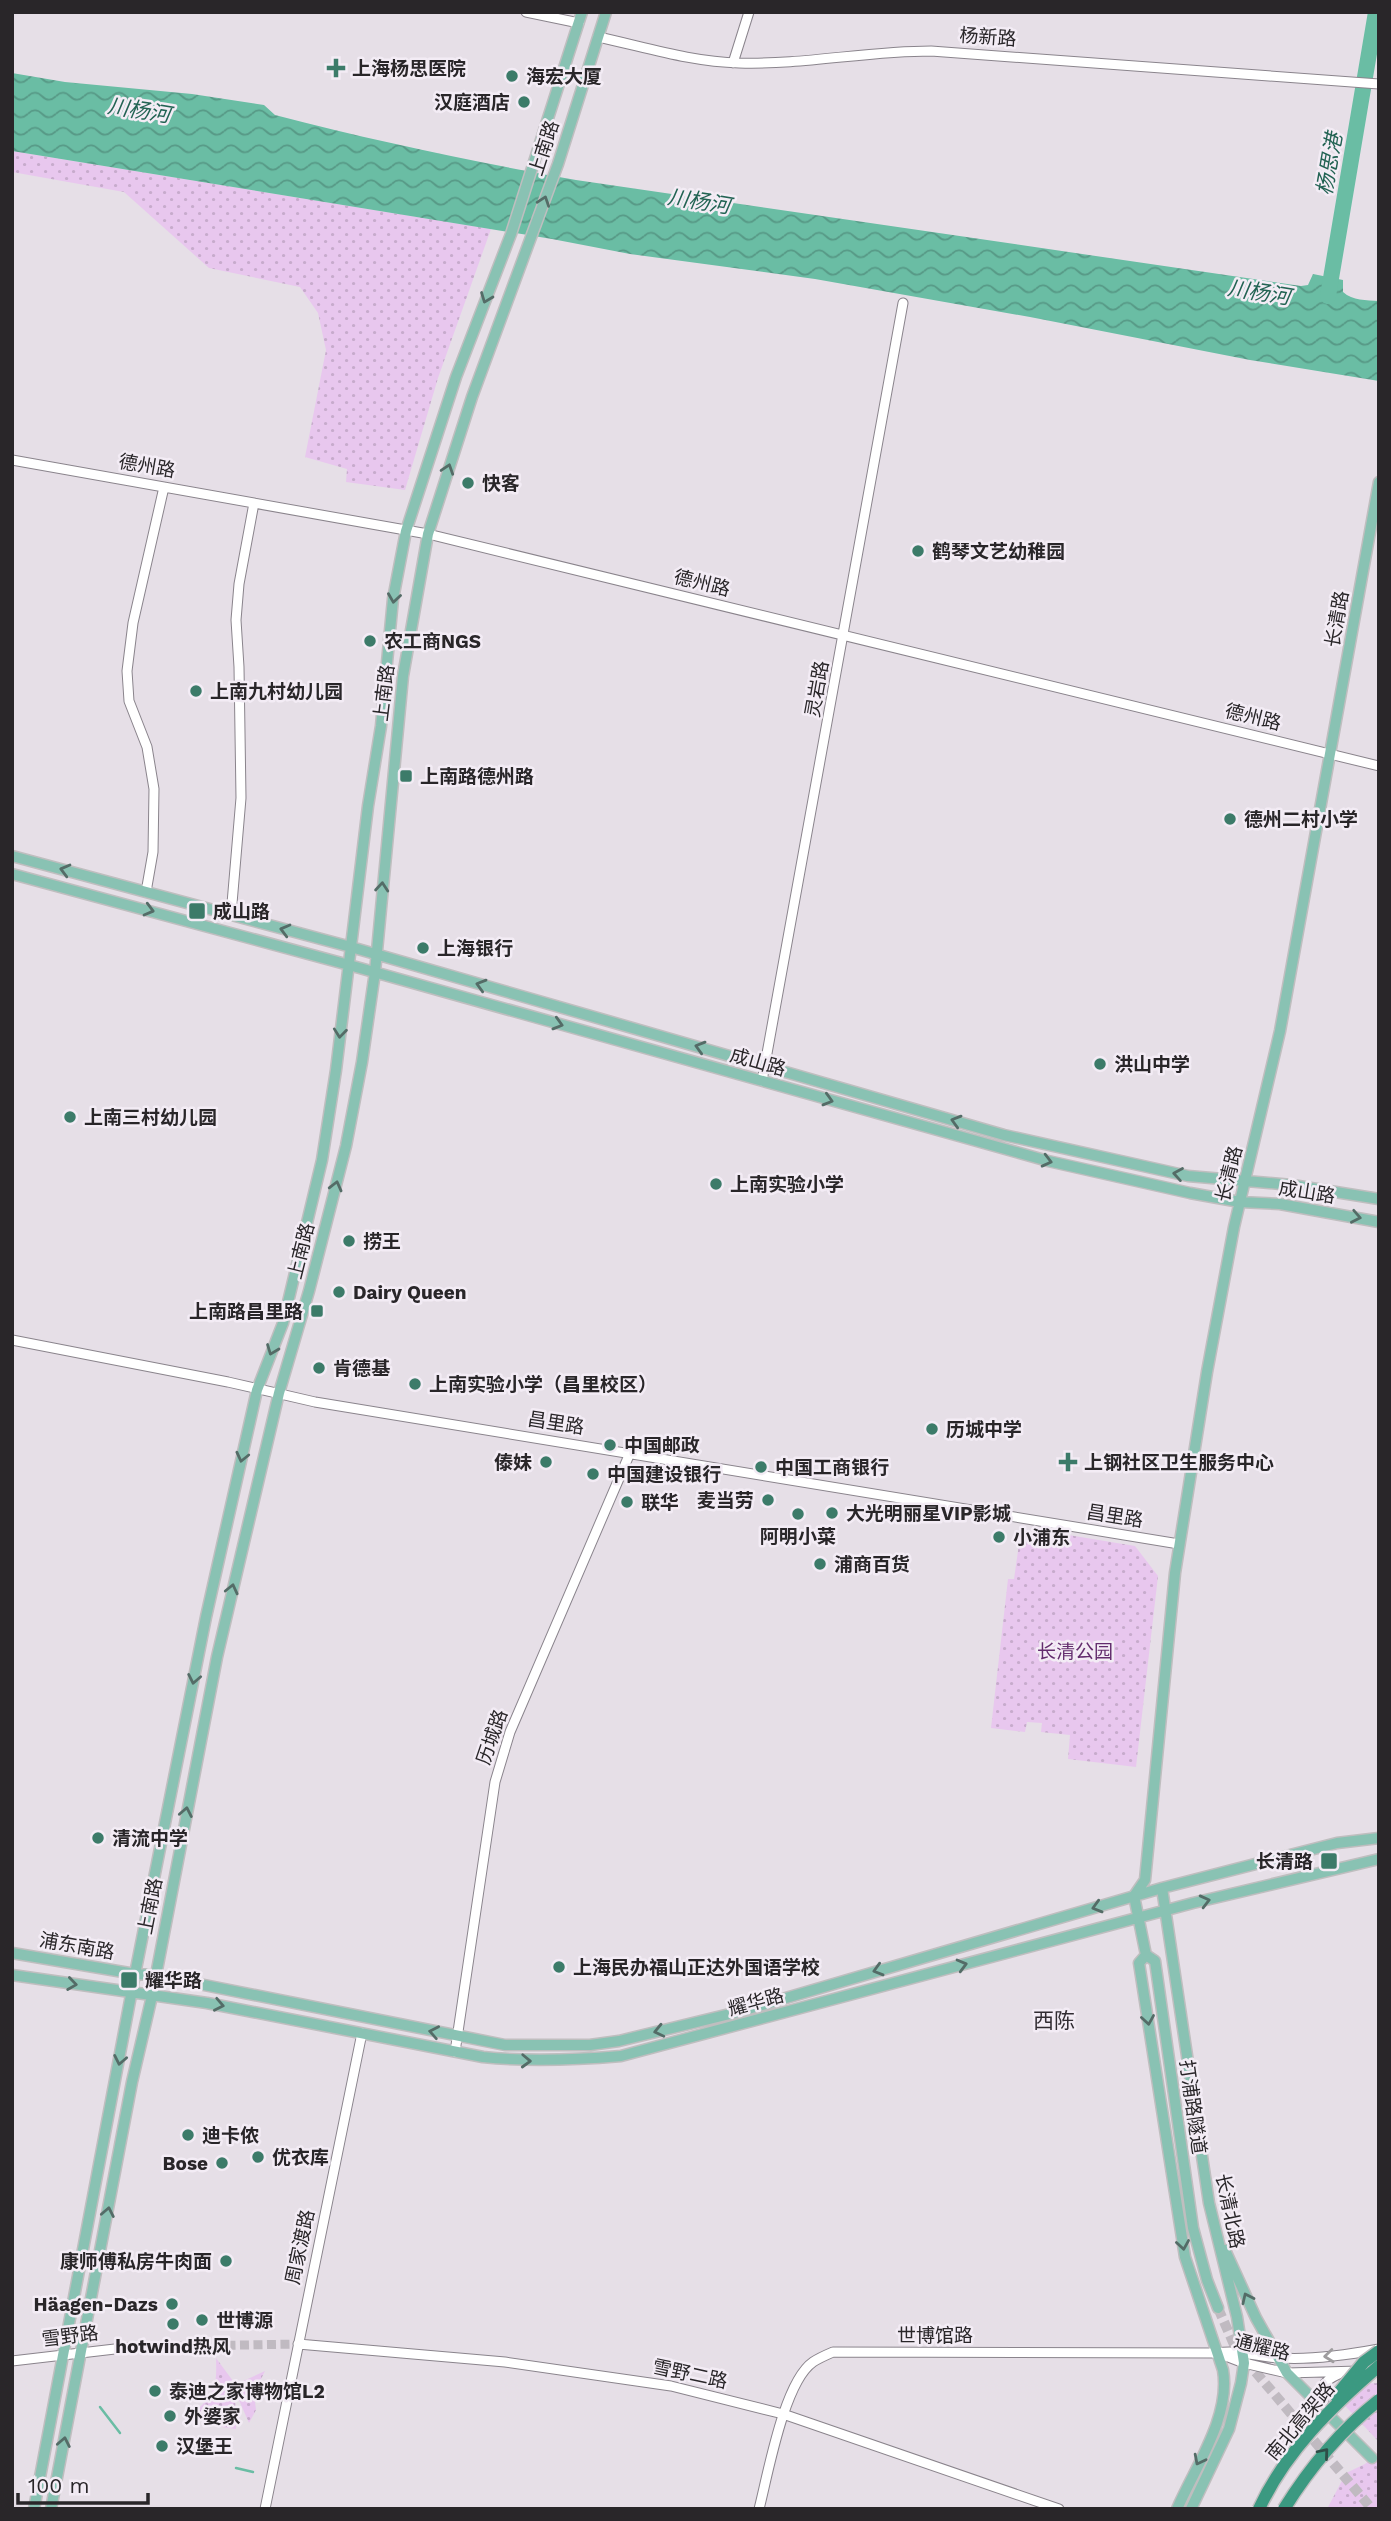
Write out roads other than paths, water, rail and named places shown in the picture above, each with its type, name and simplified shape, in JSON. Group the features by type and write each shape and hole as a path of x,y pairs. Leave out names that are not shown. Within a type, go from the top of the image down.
{"highway":[{"path":"1316,2426 1338,2393 1364,2362 1379,2350"},
{"name":"南北高架路","path":"1259,2509 1284,2467 1316,2426 1340,2400 1379,2368"},
{"name":"南北高架路","path":"1284,2509 1305,2476 1331,2444 1355,2419 1379,2400"}],"main road":[{"name":"上南路","path":"51,2509 132,2082 152,1996 217,1657 279,1393 309,1291 346,1146 375,972 403,676 428,534 472,397 558,164 606,12"},
{"name":"上南路","path":"34,2509 135,1974 206,1617 257,1390 283,1323 322,1160 381,726 393,599 406,531 456,377 511,234 580,18"},
{"name":"长清路","path":"1134,1896 1145,1880 1179,1544 1209,1360 1240,1202 1280,1031 1379,482"},
{"name":"成山路","path":"12,856 351,947 1004,1135 1155,1170 1245,1182 1292,1185 1379,1199"},
{"name":"成山路","path":"12,874 375,972 1048,1161 1190,1194 1240,1202 1280,1204 1379,1222"},
{"name":"耀华路","path":"135,1974 155,1975 505,2045 561,2046 619,2040 738,2012 1162,1888 1337,1843 1379,1838"},
{"name":"耀华路","path":"132,1993 207,2003 455,2052 524,2061 563,2062 621,2056 1139,1918 1379,1859"},
{"path":"1145,1880 1162,1888 1166,1911"},
{"path":"1134,1896 1146,1955 1139,1963 1185,2257 1226,2385 1216,2427 1177,2509"},
{"name":"长清北路","path":"1166,1911 1207,2191 1243,2357 1241,2383 1229,2429 1191,2509"},
{"name":"浦东南路","path":"12,1953 135,1974"},
{"name":"打浦路隧道","path":"1146,1955 1155,1961 1193,2228 1207,2280 1218,2308"},
{"name":"浦东南路","path":"12,1975 132,1993"},
{"path":"1218,2235 1256,2318 1287,2373 1372,2458"}],"street":[{"path":"526,12 580,18"},
{"path":"733,63 748,12"},
{"name":"杨新路","path":"598,37 679,56 733,63 931,51 1379,84"},
{"name":"灵岩路","path":"762,1081 845,635 903,303"},
{"name":"德州路","path":"12,460 428,534 1379,766"},
{"path":"146,892 153,852 154,789 147,747 129,701 127,671 133,623 164,486"},
{"path":"230,915 241,798 236,620 239,584 254,503"},
{"name":"昌里路","path":"12,1340 228,1382 315,1402 1179,1544"},
{"name":"历城路","path":"455,2052 495,1782 505,1744 630,1453"},
{"name":"周家渡路","path":"265,2509 362,2033"},
{"name":"雪野二路","path":"298,2344 505,2362 671,2386 783,2414 1059,2509"},
{"name":"雪野路","path":"12,2361 132,2347"},
{"name":"通耀路","path":"1217,2353 1243,2357 1317,2358 1379,2350"},
{"name":"世博馆路","path":"759,2509 783,2414 793,2390 811,2362 833,2352 1217,2353"},
{"name":"通耀路","path":"1243,2357 1287,2373 1379,2368"},
{"path":"1324,2408 1321,2390 1327,2379 1342,2372"}],"water":[{"name":"川杨河","path":"12,73 65,82 192,94 264,105 275,115 350,134 576,180 1301,286 1308,285 1313,274 1343,280 1343,292 1347,295 1360,300 1379,301 1379,381 1250,360 815,279 630,254 12,151"}],"waterway":[{"name":"杨思港","path":"1328,296 1376,12"},
{"path":"100,2407 120,2433"},
{"path":"236,2468 253,2472"}],"tunnel":[{"path":"1218,2308 1236,2349 1372,2509"},
{"path":"132,2347 298,2344"}],"place":[{"name":"上海杨思医院","path":"336,68"},
{"name":"海宏大厦","path":"512,76"},
{"name":"汉庭酒店","path":"524,102"},
{"name":"快客","path":"468,483"},
{"name":"鹤琴文艺幼稚园","path":"918,551"},
{"name":"农工商NGS","path":"370,641"},
{"name":"上南九村幼儿园","path":"196,691"},
{"name":"上南路德州路","path":"406,776"},
{"name":"德州二村小学","path":"1230,819"},
{"name":"成山路","path":"197,911"},
{"name":"上海银行","path":"423,948"},
{"name":"洪山中学","path":"1100,1064"},
{"name":"上南三村幼儿园","path":"70,1117"},
{"name":"上南实验小学","path":"716,1184"},
{"name":"捞王","path":"349,1241"},
{"name":"Dairy Queen","path":"339,1292"},
{"name":"上南路昌里路","path":"317,1311"},
{"name":"肯德基","path":"319,1368"},
{"name":"上南实验小学（昌里校区）","path":"415,1384"},
{"name":"历城中学","path":"932,1429"},
{"name":"中国邮政","path":"610,1445"},
{"name":"傣妹","path":"546,1462"},
{"name":"上钢社区卫生服务中心","path":"1068,1462"},
{"name":"中国工商银行","path":"761,1467"},
{"name":"中国建设银行","path":"593,1474"},
{"name":"麦当劳","path":"768,1500"},
{"name":"联华","path":"627,1502"},
{"name":"大光明丽星VIP影城","path":"832,1513"},
{"name":"阿明小菜","path":"798,1514"},
{"name":"小浦东","path":"999,1537"},
{"name":"浦商百货","path":"820,1564"},
{"name":"清流中学","path":"98,1838"},
{"name":"长清路","path":"1329,1861"},
{"name":"上海民办福山正达外国语学校","path":"559,1967"},
{"name":"耀华路","path":"129,1980"},
{"name":"迪卡侬","path":"188,2135"},
{"name":"优衣库","path":"258,2157"},
{"name":"Bose","path":"222,2163"},
{"name":"康师傅私房牛肉面","path":"226,2261"},
{"name":"Häagen-Dazs","path":"172,2304"},
{"name":"世博源","path":"202,2320"},
{"name":"hotwind热风","path":"173,2324"},
{"name":"泰迪之家博物馆L2","path":"155,2391"},
{"name":"外婆家","path":"170,2416"},
{"name":"汉堡王","path":"162,2446"}],"district":[{"name":"西陈","path":"1054,2020"}],"park label":[{"name":"长清公园","path":"1075,1651"}]}
